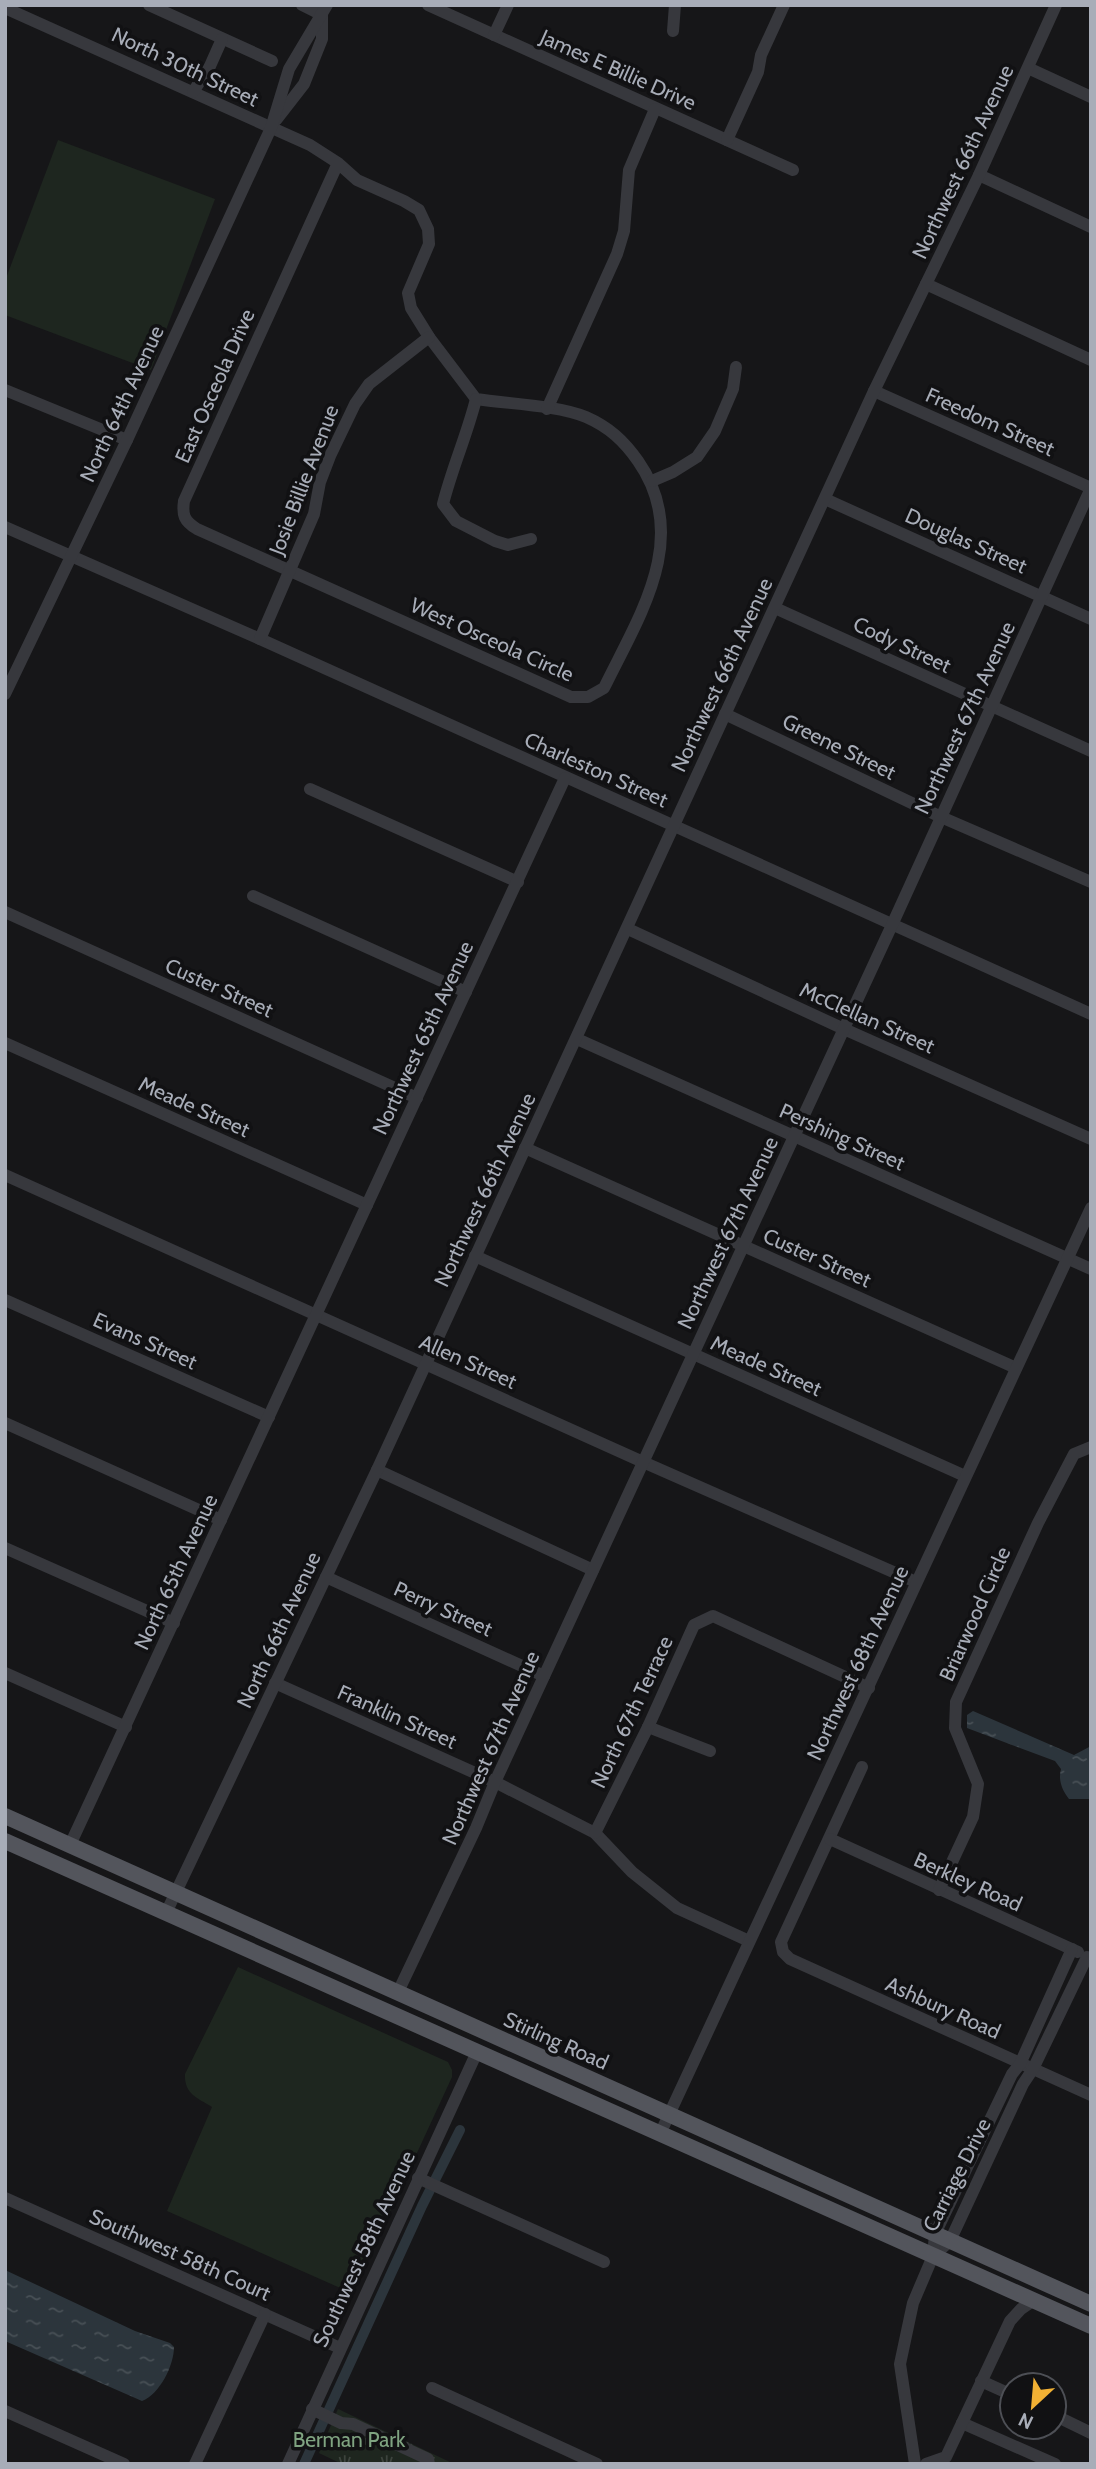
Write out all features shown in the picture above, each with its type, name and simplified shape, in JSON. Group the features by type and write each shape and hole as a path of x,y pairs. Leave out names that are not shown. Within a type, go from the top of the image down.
{"main road":[{"name":"Stirling Road","path":"5,1816 1091,2304"},
{"name":"Stirling Road","path":"5,1841 1091,2326"},
{"path":"315,1980 323,1974 332,1974 400,2004 417,2001"}],"street":[{"path":"149,5 272,61"},
{"path":"302,5 325,10"},
{"name":"James E Billie Drive","path":"428,5 793,170"},
{"path":"494,35 508,5"},
{"path":"673,31 675,5"},
{"path":"727,140 758,72 761,55 785,5"},
{"name":"Northwest 66th Avenue","path":"425,1363 628,929 874,391 979,175 1056,5"},
{"name":"North 30th Street","path":"5,8 271,128"},
{"name":"North 64th Avenue","path":"271,128 304,84 323,39 325,10"},
{"name":"North 64th Avenue","path":"5,694 10,671 72,555 271,128 289,69 325,10"},
{"path":"193,92 210,66 222,39"},
{"path":"1028,68 1091,97"},
{"path":"547,409 617,254 624,231 629,170 655,109"},
{"path":"271,128 310,145 338,163 357,180 419,210 428,229 429,244 408,293 411,308 429,337 476,399 443,504 456,521 495,541 508,545 531,539"},
{"name":"East Osceola Drive","path":"289,572 197,528 186,522 182,514 184,501 338,163"},
{"path":"979,175 1091,227"},
{"path":"926,284 1091,360"},
{"name":"Josie Billie Avenue","path":"260,639 314,514 320,482 330,456 355,404 369,384 429,337"},
{"path":"652,481 697,457 715,431 733,389 736,367"},
{"path":"5,390 127,440"},
{"name":"Freedom Street","path":"874,391 1091,488"},
{"name":"West Osceola Circle","path":"289,572 571,697 588,697 604,688 654,585 661,550 660,518 652,481 625,443 605,426 583,416 476,399"},
{"name":"Northwest 67th Avenue","path":"398,1992 476,1828 1091,488"},
{"name":"Douglas Street","path":"825,499 1091,619"},
{"name":"Charleston Street","path":"5,527 260,639 1091,1014"},
{"name":"Cody Street","path":"775,608 1091,751"},
{"name":"Greene Street","path":"725,714 941,817 1091,882"},
{"name":"Northwest 65th Avenue","path":"316,1314 565,778"},
{"path":"310,789 518,882"},
{"path":"253,896 466,992"},
{"name":"Custer Street","path":"5,912 417,1098"},
{"name":"McClellan Street","path":"628,929 1091,1139"},
{"name":"Pershing Street","path":"576,1039 1091,1269"},
{"name":"Meade Street","path":"5,1043 367,1205"},
{"name":"Custer Street","path":"526,1149 1016,1368"},
{"name":"Allen Street","path":"5,1175 916,1582"},
{"name":"Northwest 68th Avenue","path":"660,2134 1091,1208"},
{"name":"Meade Street","path":"475,1256 965,1476"},
{"name":"Evans Street","path":"5,1300 269,1417"},
{"name":"North 65th Avenue","path":"70,1846 316,1314"},
{"name":"North 66th Avenue","path":"166,1913 377,1471 425,1363"},
{"path":"5,1423 221,1520"},
{"name":"Briarwood Circle","path":"939,1889 973,1817 978,1784 955,1728 956,1702 1038,1522 1074,1454 1091,1447"},
{"path":"377,1471 593,1570"},
{"path":"5,1548 174,1623"},
{"name":"Perry Street","path":"326,1577 544,1676"},
{"name":"North 67th Terrace","path":"595,1833 648,1727 694,1625 713,1616 869,1688"},
{"path":"5,1673 126,1727"},
{"name":"Franklin Street","path":"275,1683 495,1782 595,1833 632,1872 677,1908 749,1941"},
{"path":"648,1727 710,1751"},
{"path":"830,1839 862,1768"},
{"name":"Berkley Road","path":"830,1839 1089,1958"},
{"name":"Ashbury Road","path":"830,1839 782,1942 783,1952 790,1959 1091,2095"},
{"name":"Carriage Drive","path":"942,2237 967,2202 1023,2084 1026,2066 1072,1950"},
{"name":"Carriage Drive","path":"933,2256 942,2237 954,2196 1012,2074 1026,2066 1089,1958"},
{"name":"Southwest 58th Avenue","path":"288,2464 477,2052"},
{"path":"418,2178 604,2262"},
{"path":"954,2196 967,2202"},
{"name":"Southwest 58th Court","path":"5,2198 340,2348"},
{"path":"915,2464 900,2364 913,2304 933,2256"},
{"path":"926,2464 946,2457 1010,2321 1034,2300"},
{"path":"195,2464 265,2314"},
{"path":"981,2381 998,2389"},
{"path":"432,2388 597,2464"},
{"path":"314,2410 337,2421 361,2427 428,2459 429,2464"},
{"path":"5,2411 124,2464"},
{"path":"1068,2422 1091,2433"},
{"path":"962,2423 1055,2464"}],"green space":[{"path":"58,140 215,199 151,370 5,315 5,281"},
{"path":"238,1967 448,2062 452,2070 452,2077 357,2283 347,2291 167,2211 212,2107 189,2091 185,2074"},
{"name":"Berman Park","path":"338,2409 454,2464 342,2464 319,2453"}],"water":[{"path":"973,1711 1074,1755 1091,1746 1091,1799 1069,1799 1061,1785 1061,1769 1055,1761 967,1728 967,1715"},
{"path":"5,2270 135,2331 170,2343 174,2347 172,2362 160,2386 142,2401 5,2341"}],"waterway":[{"path":"304,2464 422,2206 460,2130"}]}
